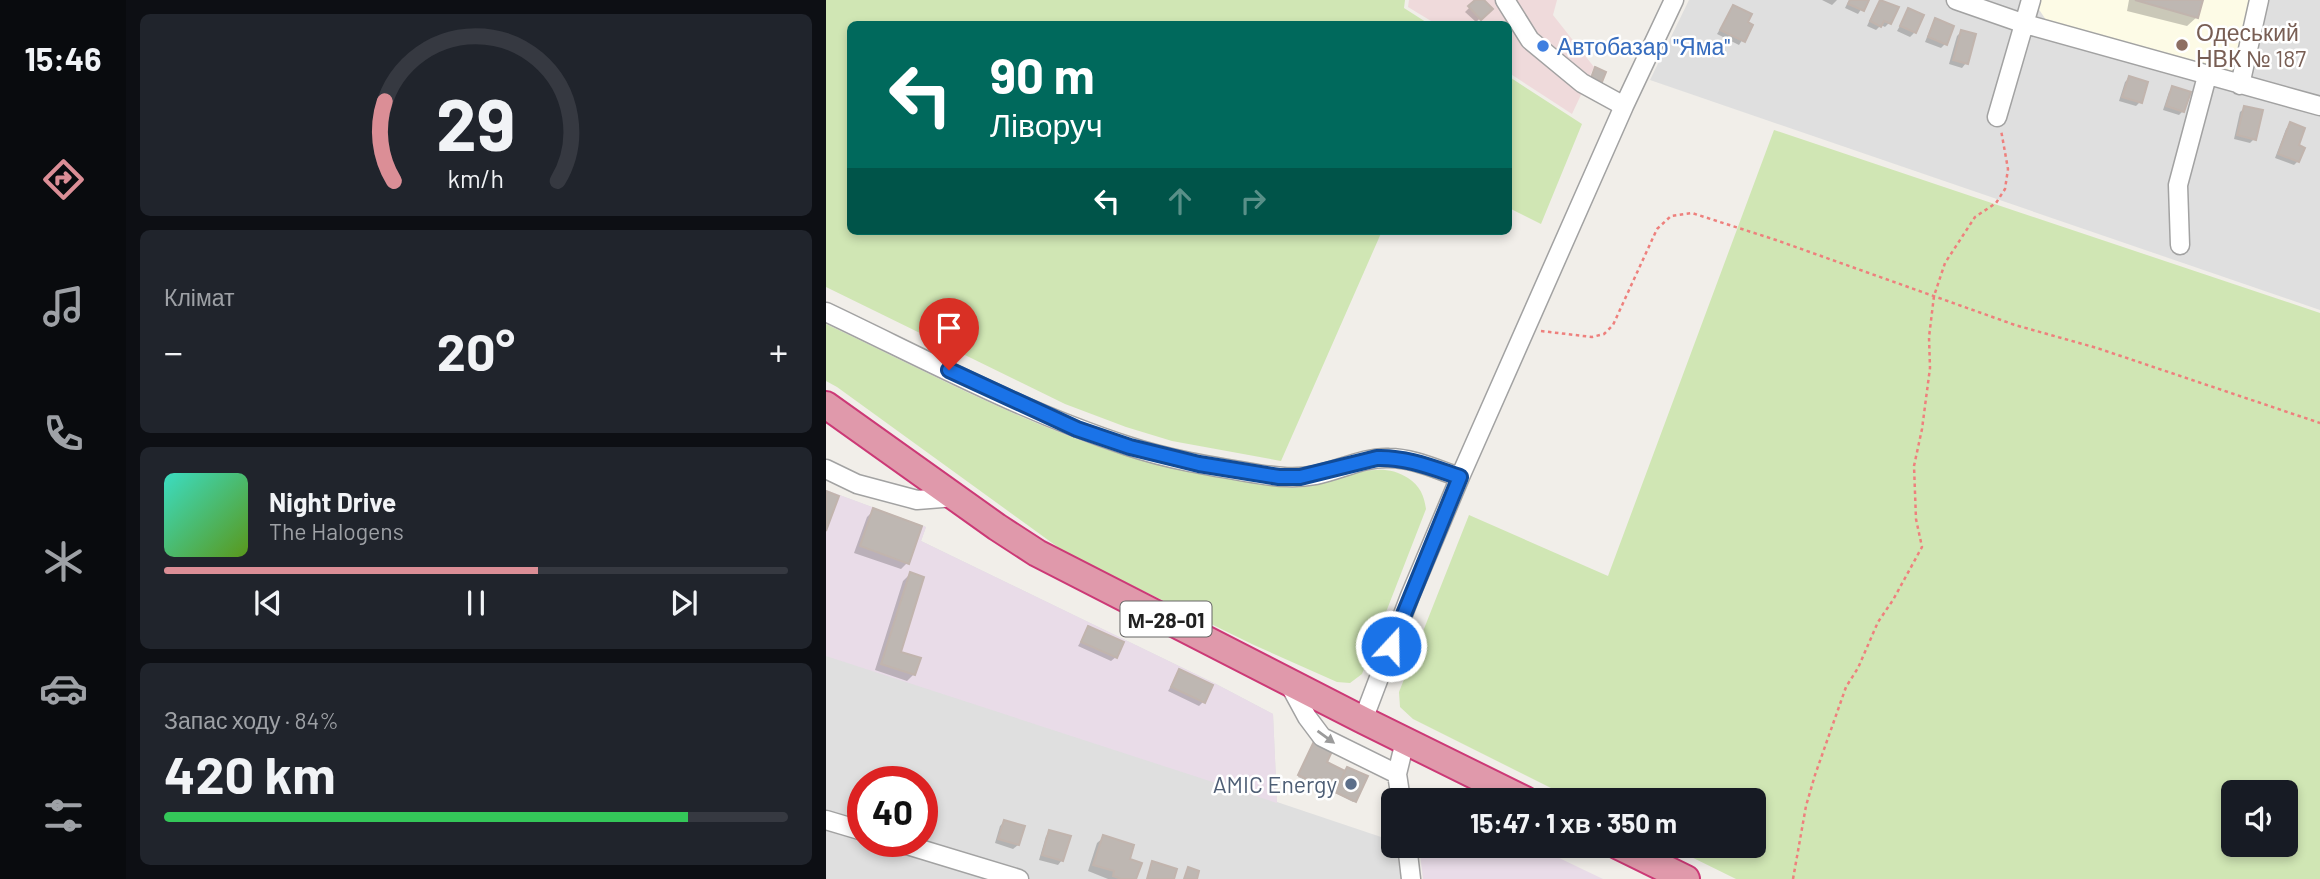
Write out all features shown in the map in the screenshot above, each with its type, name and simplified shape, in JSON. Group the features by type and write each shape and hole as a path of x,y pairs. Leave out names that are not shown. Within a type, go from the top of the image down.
{"highway":[{"name":"М-28-01","path":"826,405 1037,553 1501,788"},
{"path":"1643,858 1686,879"}],"street":[{"path":"1505,0 1530,40 1582,83 1624,106"},
{"path":"1363,720 1409,596 1460,477 1624,106 1674,0"},
{"path":"1956,0 2025,24 2320,106"},
{"path":"1997,117 2031,0"},
{"path":"2240,85 2259,0"},
{"path":"2180,245 2178,185 2207,76"},
{"path":"826,312 1077,429 1130,447 1226,469 1279,477 1319,474 1377,458 1390,458 1405,459 1460,477"},
{"path":"826,469 857,484 917,500 955,497"},
{"path":"1288,682 1307,718 1322,737 1397,774"},
{"path":"1399,788 1397,774 1405,741"},
{"path":"826,820 847,826"},
{"path":"938,854 1019,879"},
{"path":"1409,858 1411,879"}],"path":[{"path":"1793,879 1815,775 1846,687 1858,668 1878,622 1922,547 1916,519 1914,466 1930,368 1929,337 1934,296 1945,263 1975,217 1996,203 2005,189 2008,169 1997,117"},
{"path":"1525,329 1592,337 1604,334 1613,325 1657,229 1671,216 1692,213 2015,325 2097,348 2320,423"}],"shaded area":[{"name":"Автобазар \"Яма\"","path":"1409,0 1557,0 1553,15 1594,67 1572,114 1512,75 1512,21 1431,21 1408,7"},
{"path":"1689,0 2320,0 2320,310 1650,80"},
{"name":"Одеський НВК № 187","path":"2040,0 2252,0 2237,67 2227,76 2048,23 2038,8"},
{"path":"826,490 926,527 921,541 1273,714 1277,802 1381,837 1381,858 1398,858 1401,879 826,879"},
{"path":"826,490 926,527 921,541 1273,714 1277,803 826,656"},
{"path":"1421,858 1559,858 1603,879 1423,879"}],"green space":[{"path":"826,0 1405,0 1404,8 1424,21 847,21 847,235 1380,235 1281,461 1172,441 1065,404 826,287"},
{"path":"1512,79 1582,124 1541,224 1512,210"},
{"path":"1774,130 2320,313 2320,879 1736,879 1693,858 1766,858 1766,788 1551,788 1413,719 1400,707 1399,692 1469,515 1608,576"},
{"path":"826,324 1015,414 1093,445 1147,462 1287,487 1311,486 1372,470 1396,472 1408,478 1421,491 1426,509 1362,674 1350,683 1337,682 1254,645 1066,553 826,381"}],"building":[{"path":"1475,0 1484,0 1493,9 1481,20 1468,6"},
{"path":"1850,0 1869,0 1864,11 1848,4"},
{"path":"1880,0 1899,7 1891,24 1884,21 1881,27 1870,21"},
{"path":"2135,0 2203,0 2198,18"},
{"path":"1733,5 1752,14 1748,22 1753,25 1745,42 1720,30"},
{"path":"1908,8 1924,15 1916,33 1900,26"},
{"path":"1935,18 1954,26 1947,45 1928,37"},
{"path":"1961,30 1976,34 1968,64 1953,60"},
{"path":"1595,67 1606,72 1602,82 1591,78"},
{"path":"2129,76 2148,82 2142,103 2122,97"},
{"path":"2172,86 2191,92 2184,112 2166,106"},
{"path":"2244,106 2263,110 2256,140 2237,135"},
{"path":"2290,122 2305,128 2299,145 2305,148 2299,162 2278,154"},
{"path":"826,491 839,496 826,531"},
{"path":"873,508 922,526 909,564 860,546"},
{"path":"910,572 924,577 901,652 921,658 915,675 881,664"},
{"path":"1088,626 1124,642 1117,658 1081,642"},
{"path":"1179,669 1213,685 1205,703 1171,687"},
{"path":"1316,737 1335,745 1327,762 1345,771 1338,787 1320,778 1317,784 1298,775"},
{"path":"1347,767 1368,776 1356,802 1335,792"},
{"path":"1004,820 1025,826 1019,845 998,839"},
{"path":"1049,830 1071,836 1063,861 1042,855"},
{"path":"1103,835 1134,845 1130,859 1142,863 1136,879 1121,879 1113,876 1114,871 1093,865"},
{"path":"1152,861 1177,869 1174,879 1147,879"},
{"path":"1188,867 1199,871 1197,879 1184,879"}],"place":[{"name":"Одеський НВК № 187","path":"2182,45"},
{"name":"Автобазар \"Яма\"","path":"1543,46"},
{"name":"AMIC Energy","path":"1351,784"}],"route":[{"path":"949,370 1077,429 1173,458 1252,473 1300,477 1377,458 1390,458 1405,459 1460,477 1409,596 1391,646"}]}
